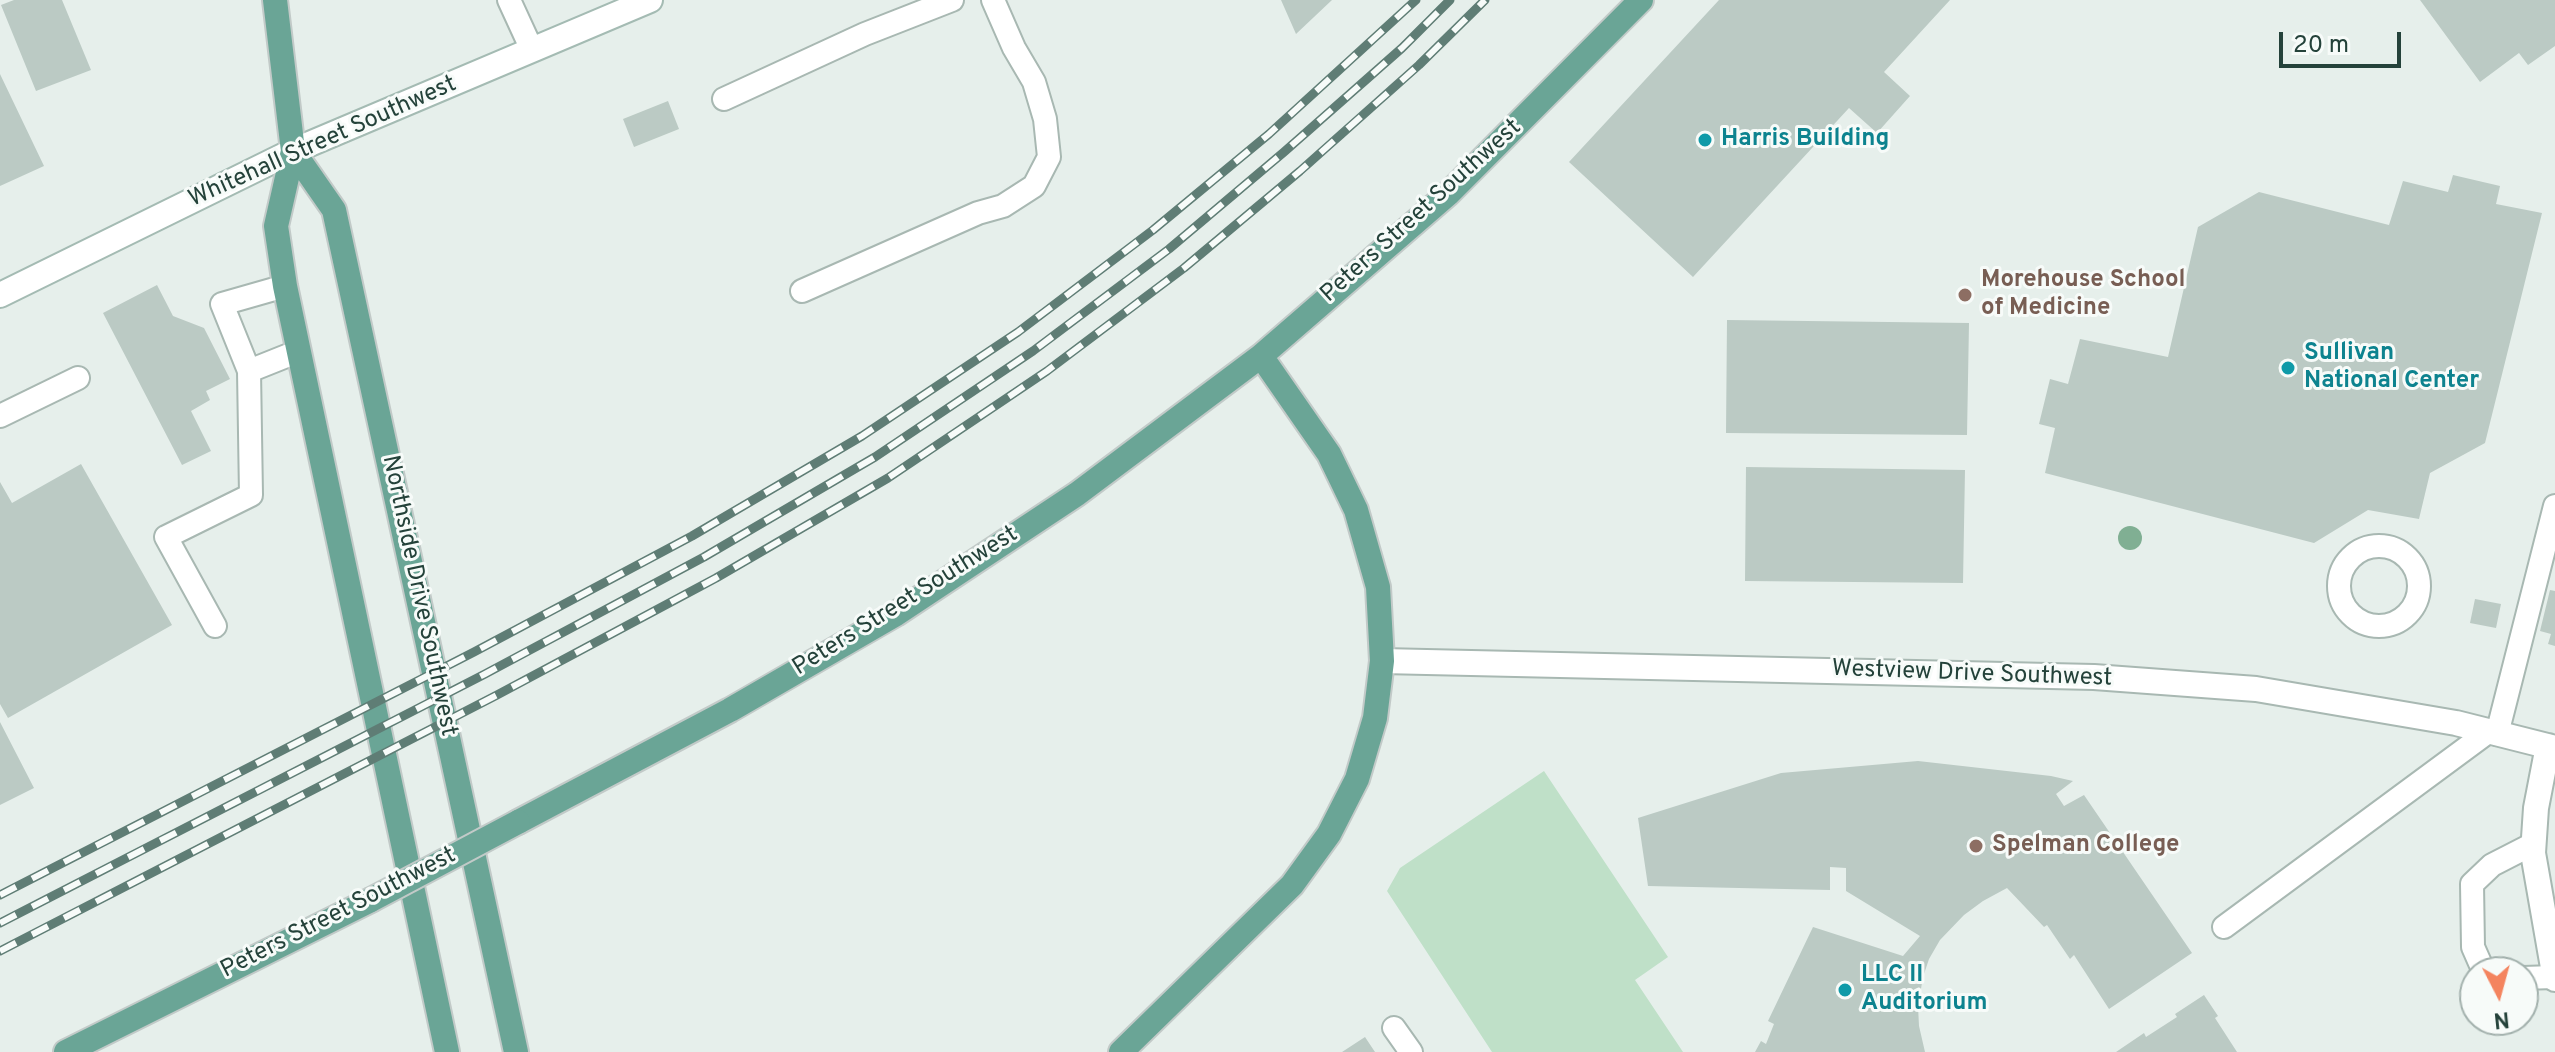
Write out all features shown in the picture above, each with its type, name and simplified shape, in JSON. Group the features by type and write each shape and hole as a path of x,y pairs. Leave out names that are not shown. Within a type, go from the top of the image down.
{"main road":[{"name":"Northside Drive Southwest","path":"275,0 293,151 276,226 285,286 447,1052"},
{"name":"Peters Street Southwest","path":"66,1052 371,900 730,710 896,614 1077,494 1261,356 1448,194 1641,0"},
{"name":"Northside Drive Southwest","path":"293,151 334,210 516,1052"},
{"path":"1121,1052 1292,885 1329,834 1357,779 1375,718 1382,661 1378,587 1356,510 1329,454 1261,356"}],"street":[{"name":"Whitehall Street Southwest","path":"0,295 293,151 650,0"},
{"name":"Westview Drive Southwest","path":"1382,661 2094,677 2256,689 2456,723 2551,747"},
{"path":"2551,747 2536,808 2533,844 2555,978"}],"lane":[{"path":"509,0 532,50"},
{"path":"724,99 865,34 952,0"},
{"path":"802,291 978,213 1003,206 1034,186 1049,157 1045,119 1034,82 1014,48 993,0"},
{"path":"215,626 166,537 251,495 249,371 222,304 285,286"},
{"path":"249,371 299,351"},
{"path":"0,416 78,378"},
{"path":"2224,927 2493,733 2555,506"},
{"path":"2477,956 2473,947 2472,884 2492,865 2533,844"},
{"path":"1394,1028 1411,1052"}],"green space":[{"path":"1544,771 1668,957 1635,980 1683,1052 1492,1052 1387,891 1400,868"}],"building":[{"path":"14,0 62,0 91,70 36,91 1,5"},
{"path":"1281,0 1332,0 1296,34"},
{"name":"Harris Building","path":"1719,0 1950,0 1884,72 1910,96 1877,133 1849,108 1693,277 1569,162"},
{"path":"2420,0 2555,0 2555,46 2528,65 2519,53 2480,82"},
{"path":"0,74 44,166 0,186"},
{"path":"668,101 679,129 634,147 623,119"},
{"name":"Sullivan National Center","path":"2453,175 2500,186 2496,204 2542,213 2485,443 2430,473 2419,519 2368,510 2314,543 2045,473 2055,428 2039,424 2050,379 2068,384 2080,339 2168,357 2198,227 2259,192 2389,225 2403,181 2448,192"},
{"path":"157,285 173,316 204,328 230,379 206,391 210,400 191,411 211,451 182,465 103,313"},
{"path":"1727,320 1969,323 1967,435 1726,433"},
{"path":"81,464 172,625 8,718 0,704 0,482 12,503"},
{"path":"1746,467 1965,470 1963,583 1745,581"},
{"path":"2550,590 2555,591 2555,646 2548,644 2551,634 2540,631"},
{"path":"2475,599 2501,604 2496,628 2470,623"},
{"path":"0,722 34,788 0,805"},
{"path":"1918,761 2073,781 2056,794 2064,806 2084,795 2192,953 2109,1009 2074,955 2070,959 2047,925 2044,927 2007,888 1964,915 1940,940 1929,959 1918,1006 1925,1052 1755,1052 1761,1041 1766,1044 1774,1024 1768,1021 1813,927 1903,956 1920,936 1846,891 1846,868 1830,867 1830,890 1648,886 1638,818 1781,773"},
{"path":"2204,995 2237,1052 2116,1052 2144,1033 2146,1037 2177,1017 2175,1014"},
{"path":"1365,1037 1375,1052 1342,1052"}],"railway":[{"path":"0,895 474,652 692,536 862,436 1018,332 1153,230 1269,134 1416,0"},
{"path":"0,923 485,674 704,557 875,457 1033,351 1169,249 1402,48 1450,0"},
{"path":"0,951 497,695 716,578 888,478 1047,371 1184,268 1300,171 1419,65 1485,0"}],"place":[{"name":"Harris Building","path":"1705,140"},
{"name":"Morehouse School of Medicine","path":"1965,295"},
{"name":"Sullivan National Center","path":"2288,368"},
{"name":"Spelman College","path":"1976,846"},
{"name":"LLC II Auditorium","path":"1845,990"}]}
